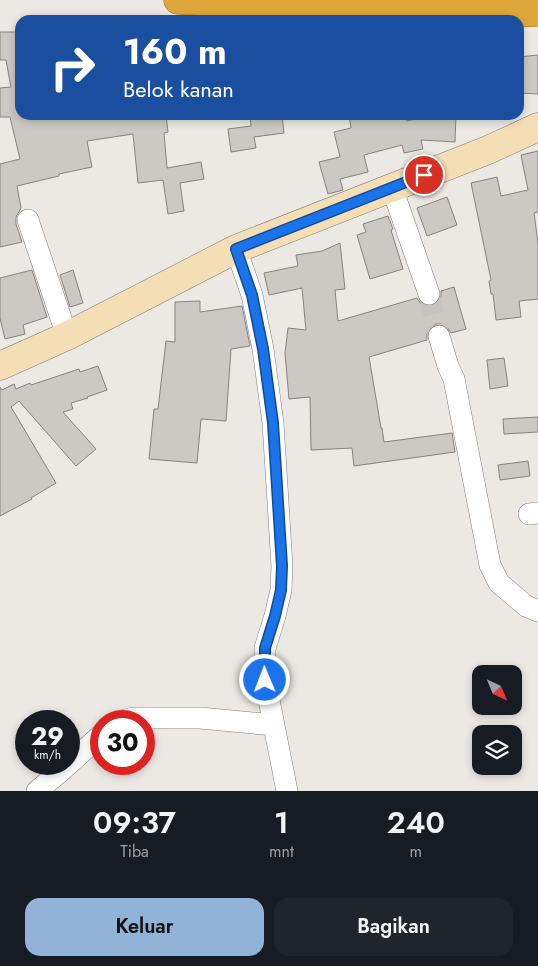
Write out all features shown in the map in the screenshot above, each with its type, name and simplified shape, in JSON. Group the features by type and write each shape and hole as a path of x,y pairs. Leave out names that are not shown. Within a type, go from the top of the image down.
{"highway":[{"path":"178,0 263,2 488,14 538,12"}],"main road":[{"path":"0,366 67,336 236,249 488,150 538,127"}],"street":[{"path":"392,188 429,294"},
{"path":"28,220 67,336"},
{"path":"236,249 252,295 263,349 273,423 282,566 281,590 265,648 265,680 287,791"},
{"path":"440,336 448,366 454,379 490,565 499,583 526,606 538,611"},
{"path":"155,718 200,718 274,725"},
{"path":"37,791 90,745"}],"building":[{"path":"0,32 15,32 15,120 167,120 168,132 164,133 167,168 201,162 204,179 180,183 184,211 168,214 163,180 138,183 133,134 87,141 92,167 17,186 21,208 16,217 16,224 22,242 0,247 0,164 20,159 10,117 0,117 0,88 11,87 6,60 0,60"},
{"path":"538,55 538,94 524,93 524,56"},
{"path":"250,120 283,120 284,133 254,137 256,148 231,152 228,129 251,126"},
{"path":"350,120 456,120 455,142 421,140 423,149 404,153 402,145 364,155 368,172 340,179 343,190 328,194 319,162 340,157 334,132 351,128"},
{"path":"538,151 538,212 534,213 538,243 538,299 519,301 521,317 496,320 493,294 491,294 489,281 491,280 471,183 497,177 501,196 528,190 521,155"},
{"path":"447,197 457,225 427,236 417,208"},
{"path":"388,216 403,269 370,279 357,235 366,232 363,224"},
{"path":"340,243 345,289 335,290 338,321 417,298 421,304 433,306 439,302 441,291 454,287 466,329 451,333 447,327 436,324 430,328 427,340 369,357 384,442 452,433 455,452 354,466 352,448 311,450 310,397 289,399 285,353 288,328 306,330 302,288 269,295 264,273 298,266 296,255 322,251"},
{"path":"32,270 47,317 23,325 25,334 5,339 0,318 0,278"},
{"path":"73,270 83,303 70,307 60,275"},
{"path":"200,301 200,312 242,306 250,346 231,349 226,421 201,419 197,463 149,459 154,409 158,409 166,341 175,342 175,302"},
{"path":"504,358 508,386 490,389 487,360"},
{"path":"98,366 107,390 71,403 73,409 63,412 96,449 76,466 19,401 11,407 56,483 32,499 0,516 0,387 2,390 14,384 16,389 79,369 80,372"},
{"path":"538,417 538,432 504,434 503,419"},
{"path":"528,461 530,476 500,480 498,465"}],"tunnel":[{"path":"429,294 439,336"}],"route":[{"path":"265,680 265,648 281,590 282,566 273,423 263,349 252,295 236,249 424,175"}]}
